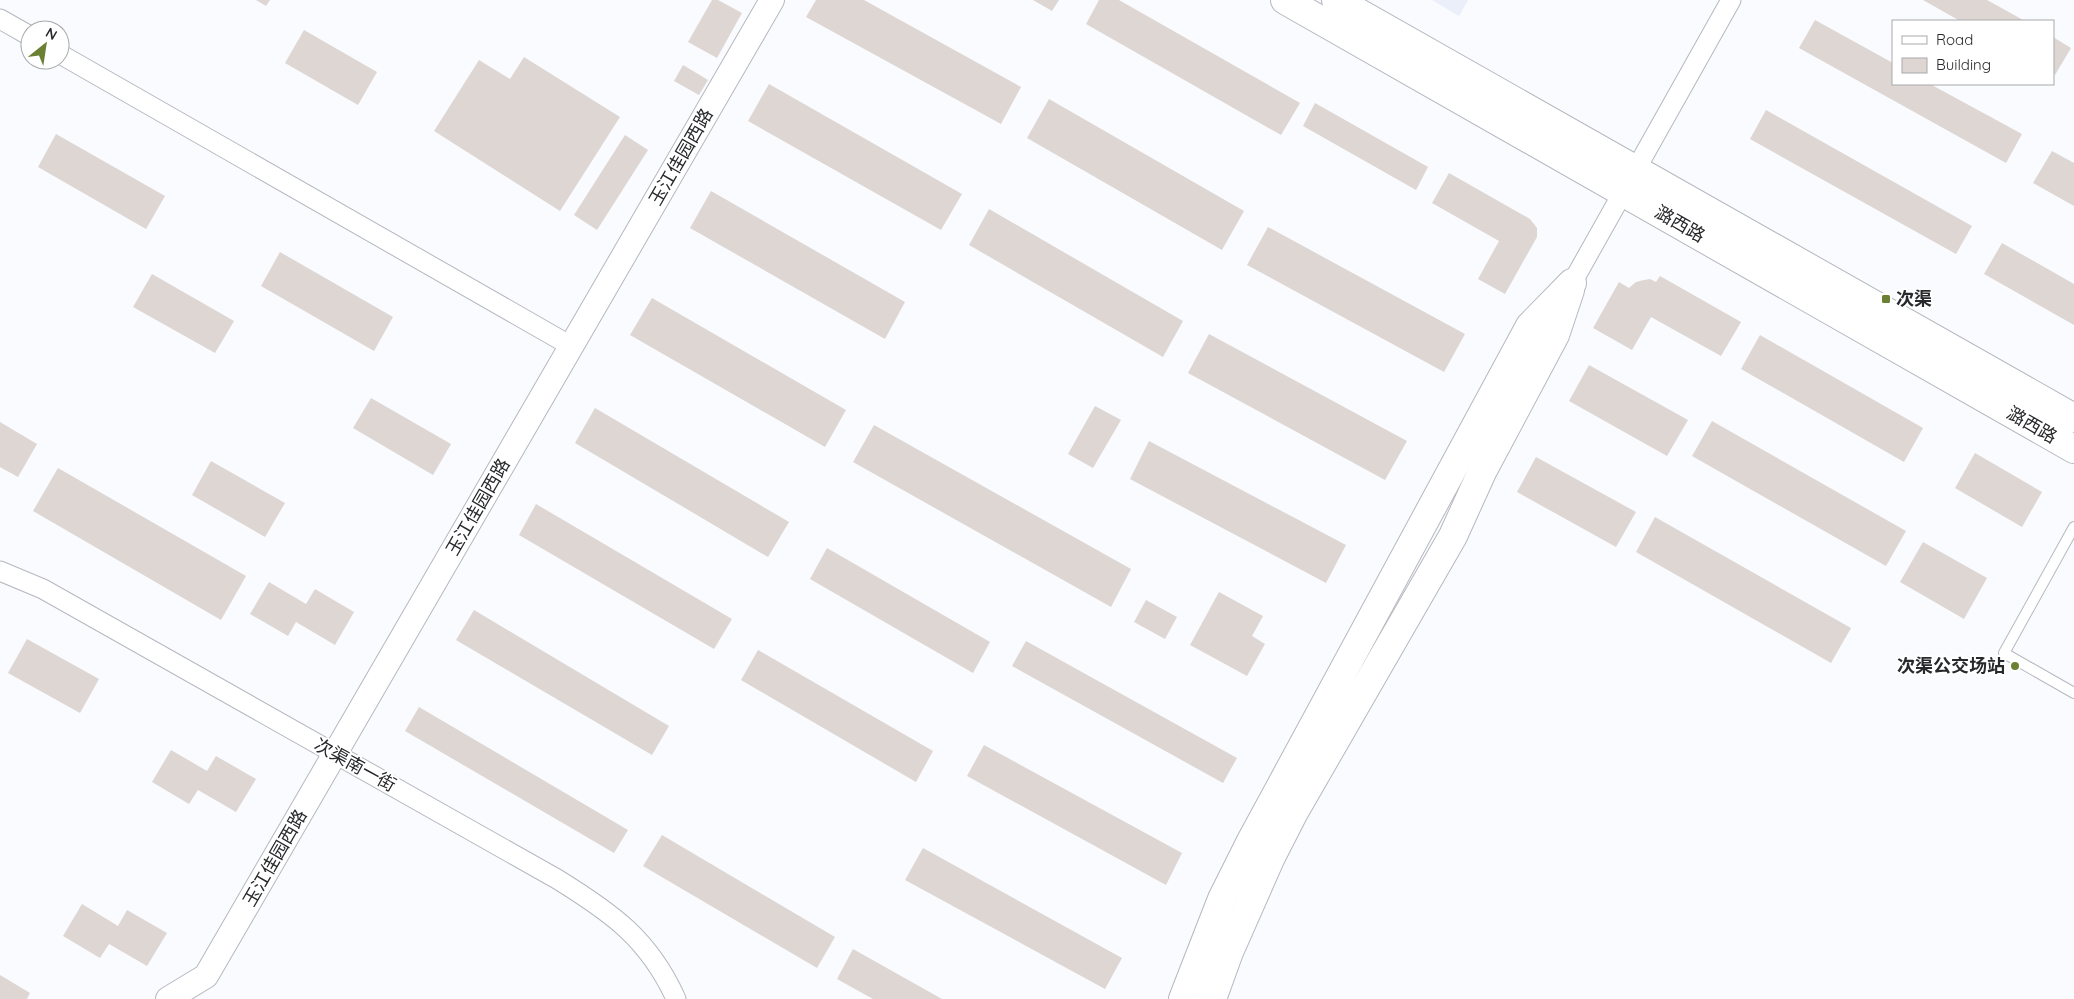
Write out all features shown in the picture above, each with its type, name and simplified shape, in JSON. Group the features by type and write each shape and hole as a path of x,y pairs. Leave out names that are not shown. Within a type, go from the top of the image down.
{"main road":[{"name":"潞西路","path":"1286,0 2074,418"},
{"name":"潞西路","path":"1336,0 1630,181 2074,449"},
{"path":"1183,999 1222,899 1250,843 1530,326 1572,283"},
{"path":"1212,999 1236,934 1270,859 1294,812 1453,536 1482,472 1556,335 1572,283"}],"street":[{"name":"玉江佳园西路","path":"168,999 206,976 772,0"},
{"path":"1572,283 1732,0"},
{"path":"0,19 20,30"},
{"path":"70,60 571,346"},
{"name":"次渠南一街","path":"0,571 44,589 597,904 638,939 665,975 676,999"}],"lane":[{"path":"2074,527 2004,653 2074,693"}],"shaded area":[{"path":"1432,0 1468,0 1459,16"}],"building":[{"path":"256,0 270,0 266,6"},
{"path":"712,0 718,0 742,13 717,58 688,42"},
{"path":"816,0 864,0 1021,87 1001,124 806,17"},
{"path":"1033,0 1059,0 1052,11"},
{"path":"1099,0 1119,0 1300,103 1281,135 1086,24"},
{"path":"1923,0 1987,0 2023,20 1958,20"},
{"path":"1815,20 1892,62 1892,85 1932,85 2022,134 2006,163 1799,48"},
{"path":"304,30 377,72 358,105 285,63"},
{"path":"2054,38 2071,48 2054,74"},
{"path":"524,57 620,117 560,211 434,131 479,60 510,79"},
{"path":"683,65 708,80 699,95 674,81"},
{"path":"769,84 962,194 941,230 748,121"},
{"path":"1049,99 1244,211 1222,250 1027,138"},
{"path":"1315,103 1428,167 1416,190 1303,126"},
{"path":"1766,110 1972,226 1956,254 1750,139"},
{"path":"56,134 165,196 146,229 38,167"},
{"path":"625,135 648,150 597,230 574,215"},
{"path":"2052,151 2074,163 2074,206 2033,183"},
{"path":"1449,173 1530,219 1537,228 1537,237 1505,294 1478,279 1499,241 1432,203"},
{"path":"711,191 905,302 885,339 690,228"},
{"path":"989,209 1183,321 1163,357 969,245"},
{"path":"1268,227 1465,334 1444,372 1247,265"},
{"path":"2002,243 2074,284 2074,325 1984,274"},
{"path":"280,252 393,317 374,351 261,286"},
{"path":"152,274 234,321 215,353 133,307"},
{"path":"1660,276 1741,322 1721,356 1651,317 1632,350 1593,328 1619,282 1629,288 1636,282 1644,280 1650,279 1656,282"},
{"path":"652,298 846,410 825,447 630,335"},
{"path":"1209,334 1407,441 1385,480 1188,373"},
{"path":"1760,335 1923,428 1904,462 1741,369"},
{"path":"1589,365 1688,420 1667,456 1569,401"},
{"path":"371,398 451,444 433,475 353,428"},
{"path":"1095,406 1121,420 1093,468 1068,454"},
{"path":"595,408 789,522 768,557 575,443"},
{"path":"1712,421 1906,531 1886,566 1692,456"},
{"path":"0,422 37,444 18,477 0,467"},
{"path":"874,425 1131,569 1111,607 853,462"},
{"path":"1149,441 1346,545 1326,583 1130,479"},
{"path":"1975,453 2042,492 2022,527 1955,488"},
{"path":"1536,457 1636,512 1616,547 1517,492"},
{"path":"211,461 285,503 265,537 192,495"},
{"path":"58,468 246,576 221,620 33,511"},
{"path":"536,504 732,619 714,649 519,535"},
{"path":"1655,517 1851,628 1831,663 1636,552"},
{"path":"1923,542 1987,578 1964,619 1900,582"},
{"path":"827,548 990,642 973,673 810,579"},
{"path":"269,582 306,604 315,589 354,612 335,645 296,622 288,636 250,614"},
{"path":"1219,592 1263,616 1252,636 1265,644 1247,676 1190,645"},
{"path":"1146,600 1177,617 1165,639 1134,622"},
{"path":"474,610 669,726 652,755 456,640"},
{"path":"27,639 99,679 80,713 8,673"},
{"path":"1026,641 1237,758 1223,783 1012,666"},
{"path":"758,650 933,751 916,782 741,680"},
{"path":"419,707 628,830 614,853 405,731"},
{"path":"984,745 1182,853 1166,885 967,776"},
{"path":"171,750 207,771 216,756 256,779 236,812 198,790 189,804 152,782"},
{"path":"662,835 835,937 817,968 643,866"},
{"path":"923,848 1122,958 1105,989 905,880"},
{"path":"82,904 118,926 127,910 167,933 147,966 109,944 100,958 63,936"},
{"path":"853,949 942,999 873,999 837,979"},
{"path":"0,975 30,993 27,999 0,999"}],"place":[{"name":"次渠","path":"1886,299"},
{"name":"次渠公交场站","path":"2015,666"}]}
